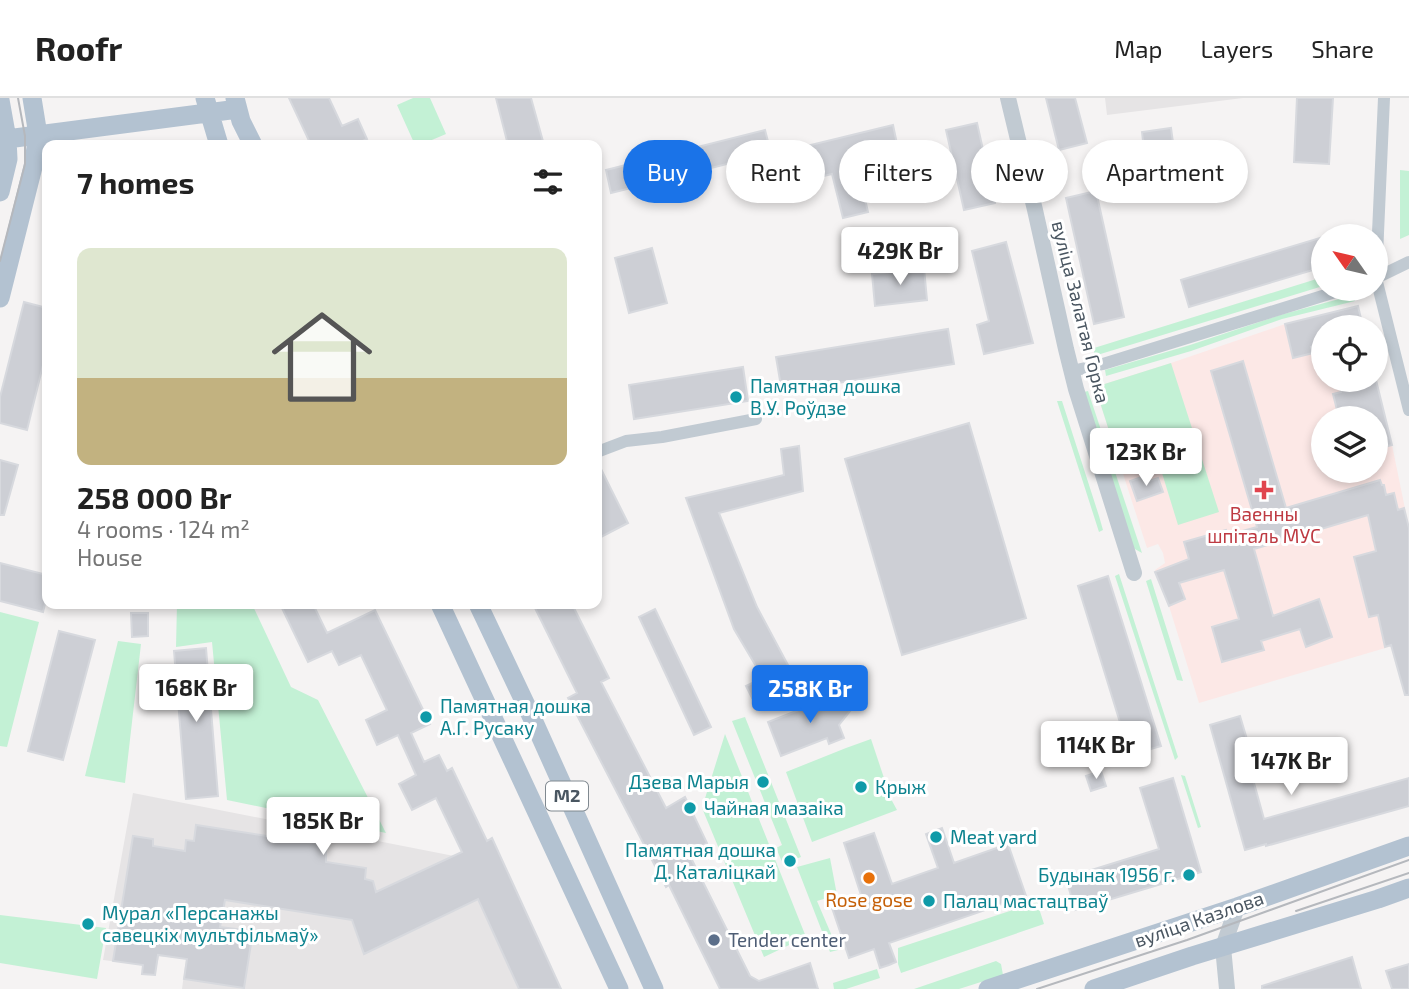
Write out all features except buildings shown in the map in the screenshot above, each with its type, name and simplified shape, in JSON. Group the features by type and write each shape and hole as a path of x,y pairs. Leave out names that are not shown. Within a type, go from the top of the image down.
{"main road":[{"path":"0,298 33,167 38,135 32,98"},
{"path":"0,100 8,159 0,192"},
{"path":"7,139 207,105 236,103 250,140"},
{"path":"207,105 218,140"},
{"name":"М2","path":"442,609 619,989"},
{"name":"М2","path":"480,609 654,989"},
{"name":"вуліца Казлова","path":"988,989 1237,907 1409,846"},
{"name":"вуліца Казлова","path":"1094,989 1409,888"}],"street":[{"name":"вуліца Залатая Горка","path":"1008,98 1072,372 1134,573"},
{"path":"1378,224 1384,98"},
{"path":"1388,272 1409,262"},
{"path":"1072,372 1311,300"},
{"path":"1382,301 1409,410"},
{"path":"602,450 626,441 756,419"},
{"path":"1227,989 1223,947 1237,907"}],"shaded area":[{"path":"1105,98 1243,98 1107,115"},
{"name":"Ваенны шпіталь МУС","path":"1358,306 1360,315 1322,315"},
{"name":"Ваенны шпіталь МУС","path":"1311,318 1311,392 1379,392 1383,406 1311,406 1311,483 1388,483 1388,428 1409,528 1409,641 1199,703 1155,570 1165,563 1163,553 1158,544 1147,548 1095,387"},
{"path":"133,793 454,856 492,838 561,989 182,989 186,959 159,956 155,975 142,974 143,965 103,960"}],"green space":[{"path":"413,98 430,98 446,134 432,140 413,140 397,105"},
{"path":"1400,170 1409,171 1409,235 1400,239"},
{"path":"1311,281 1311,290 1094,356 1094,348"},
{"path":"1332,301 1355,301 1282,319 1191,351 1106,376 1105,370"},
{"path":"1171,363 1219,512 1178,525 1158,460 1122,471 1095,387"},
{"path":"1088,391 1142,553 1133,548 1084,392"},
{"path":"1057,401 1062,401 1099,516 1103,530 1099,532"},
{"path":"1119,574 1178,757 1175,760 1115,576"},
{"path":"1151,579 1183,681 1177,680 1146,581"},
{"path":"177,609 254,609 291,687 318,700 386,833 227,800 212,642 176,647"},
{"path":"0,612 39,622 7,747 0,746"},
{"path":"118,641 141,644 125,783 85,776"},
{"path":"745,717 801,857 783,864 776,848 782,845 732,721"},
{"path":"725,734 806,937 764,957 702,808"},
{"path":"871,739 897,810 812,842 786,772"},
{"path":"1181,775 1185,776 1201,827 1198,828"},
{"path":"830,858 837,895 817,901 838,950 830,952 797,867"},
{"path":"1037,902 1044,924 901,973 898,948"},
{"path":"0,915 106,928 97,979 0,963"},
{"path":"996,961 1001,964 1003,975 959,989 914,989"},
{"path":"877,969 880,978 846,989 834,989 833,983"}],"tram line":[{"path":"0,261 25,164 25,136 18,98"},
{"path":"1037,989 1187,940 1409,860"},
{"path":"1296,911 1409,873"}],"place":[{"name":"Памятная дошка В.У. Роўдзе","path":"736,397"},
{"name":"Ваенны шпіталь МУС","path":"1264,490"},
{"name":"Памятная дошка А.Г. Русаку","path":"426,717"},
{"name":"Дзева Марыя","path":"763,782"},
{"name":"Крыж","path":"861,787"},
{"name":"Чайная мазаіка","path":"690,808"},
{"name":"Meat yard","path":"936,837"},
{"name":"Памятная дошка Д. Каталіцкай","path":"790,861"},
{"name":"Будынак 1956 г.","path":"1189,875"},
{"name":"Rose gose","path":"869,878"},
{"name":"Палац мастацтваў","path":"929,901"},
{"name":"Мурал «Персанажы савецкіх мультфільмаў»","path":"88,924"},
{"name":"Tender center","path":"714,940"}]}
